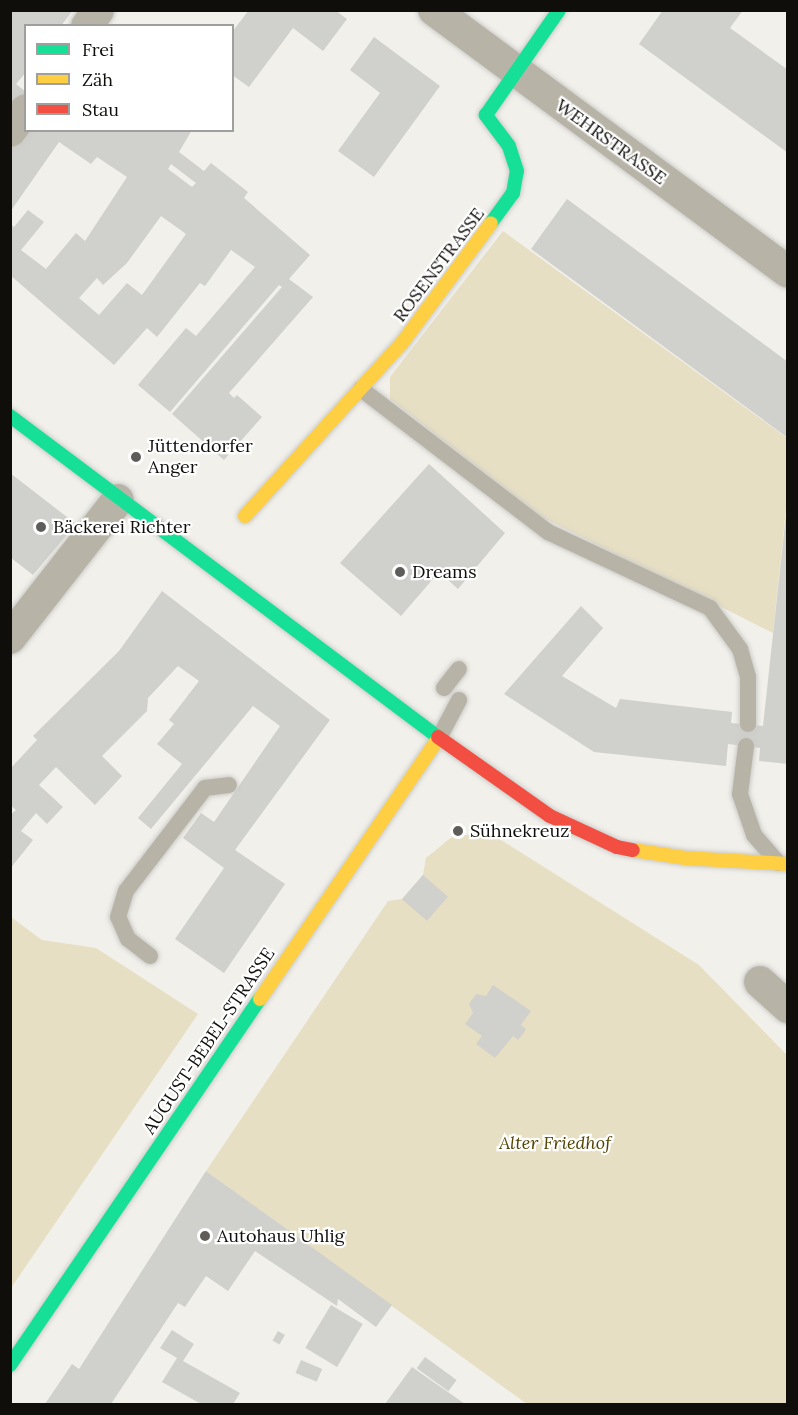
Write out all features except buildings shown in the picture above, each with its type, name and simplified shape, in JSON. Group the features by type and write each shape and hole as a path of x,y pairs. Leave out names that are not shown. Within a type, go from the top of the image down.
{"street":[{"path":"88,24 98,10"},
{"name":"WEHRSTRASSE","path":"434,10 788,272"},
{"name":"ROSENSTRASSE","path":"245,516 402,343 513,193 517,171 509,146 486,115 559,10"},
{"path":"10,131 24,113"},
{"path":"10,416 118,500 505,788 592,839 617,847 685,858 783,864"},
{"path":"10,638 118,500"},
{"name":"AUGUST-BEBEL-STRASSE","path":"10,1365 440,738"},
{"path":"760,982 788,1007"}],"lane":[{"path":"361,389 548,532 710,608 740,649 748,677 748,724"},
{"path":"444,688 459,669"},
{"path":"440,738 459,700"},
{"path":"746,746 740,794 754,836 783,864"},
{"path":"150,956 128,939 118,917 126,891 206,788 229,785"}],"green space":[{"path":"503,231 787,438 787,500 773,633 540,516 390,399 390,377"},
{"name":"Alter Friedhof","path":"490,833 699,965 787,1055 787,1404 527,1404 206,1171 388,901 402,899 423,875 426,858 453,836"},
{"path":"11,917 42,940 96,948 198,1014 11,1288"}],"traffic: fast":[{"path":"491,223 513,193 517,171 509,146 486,115 559,10"},
{"path":"10,416 438,737"},
{"path":"10,1365 260,999"}],"traffic: slow":[{"path":"245,516 402,343 491,223"},
{"path":"260,999 439,738"},
{"path":"633,850 685,858 788,864"}],"traffic: jam":[{"path":"438,737 550,816 617,847 633,850"}],"place":[{"name":"Jüttendorfer Anger","path":"136,457"},
{"name":"Bäckerei Richter","path":"41,527"},
{"name":"Dreams","path":"400,572"},
{"name":"Sühnekreuz","path":"458,831"},
{"name":"Autohaus Uhlig","path":"205,1236"}]}
